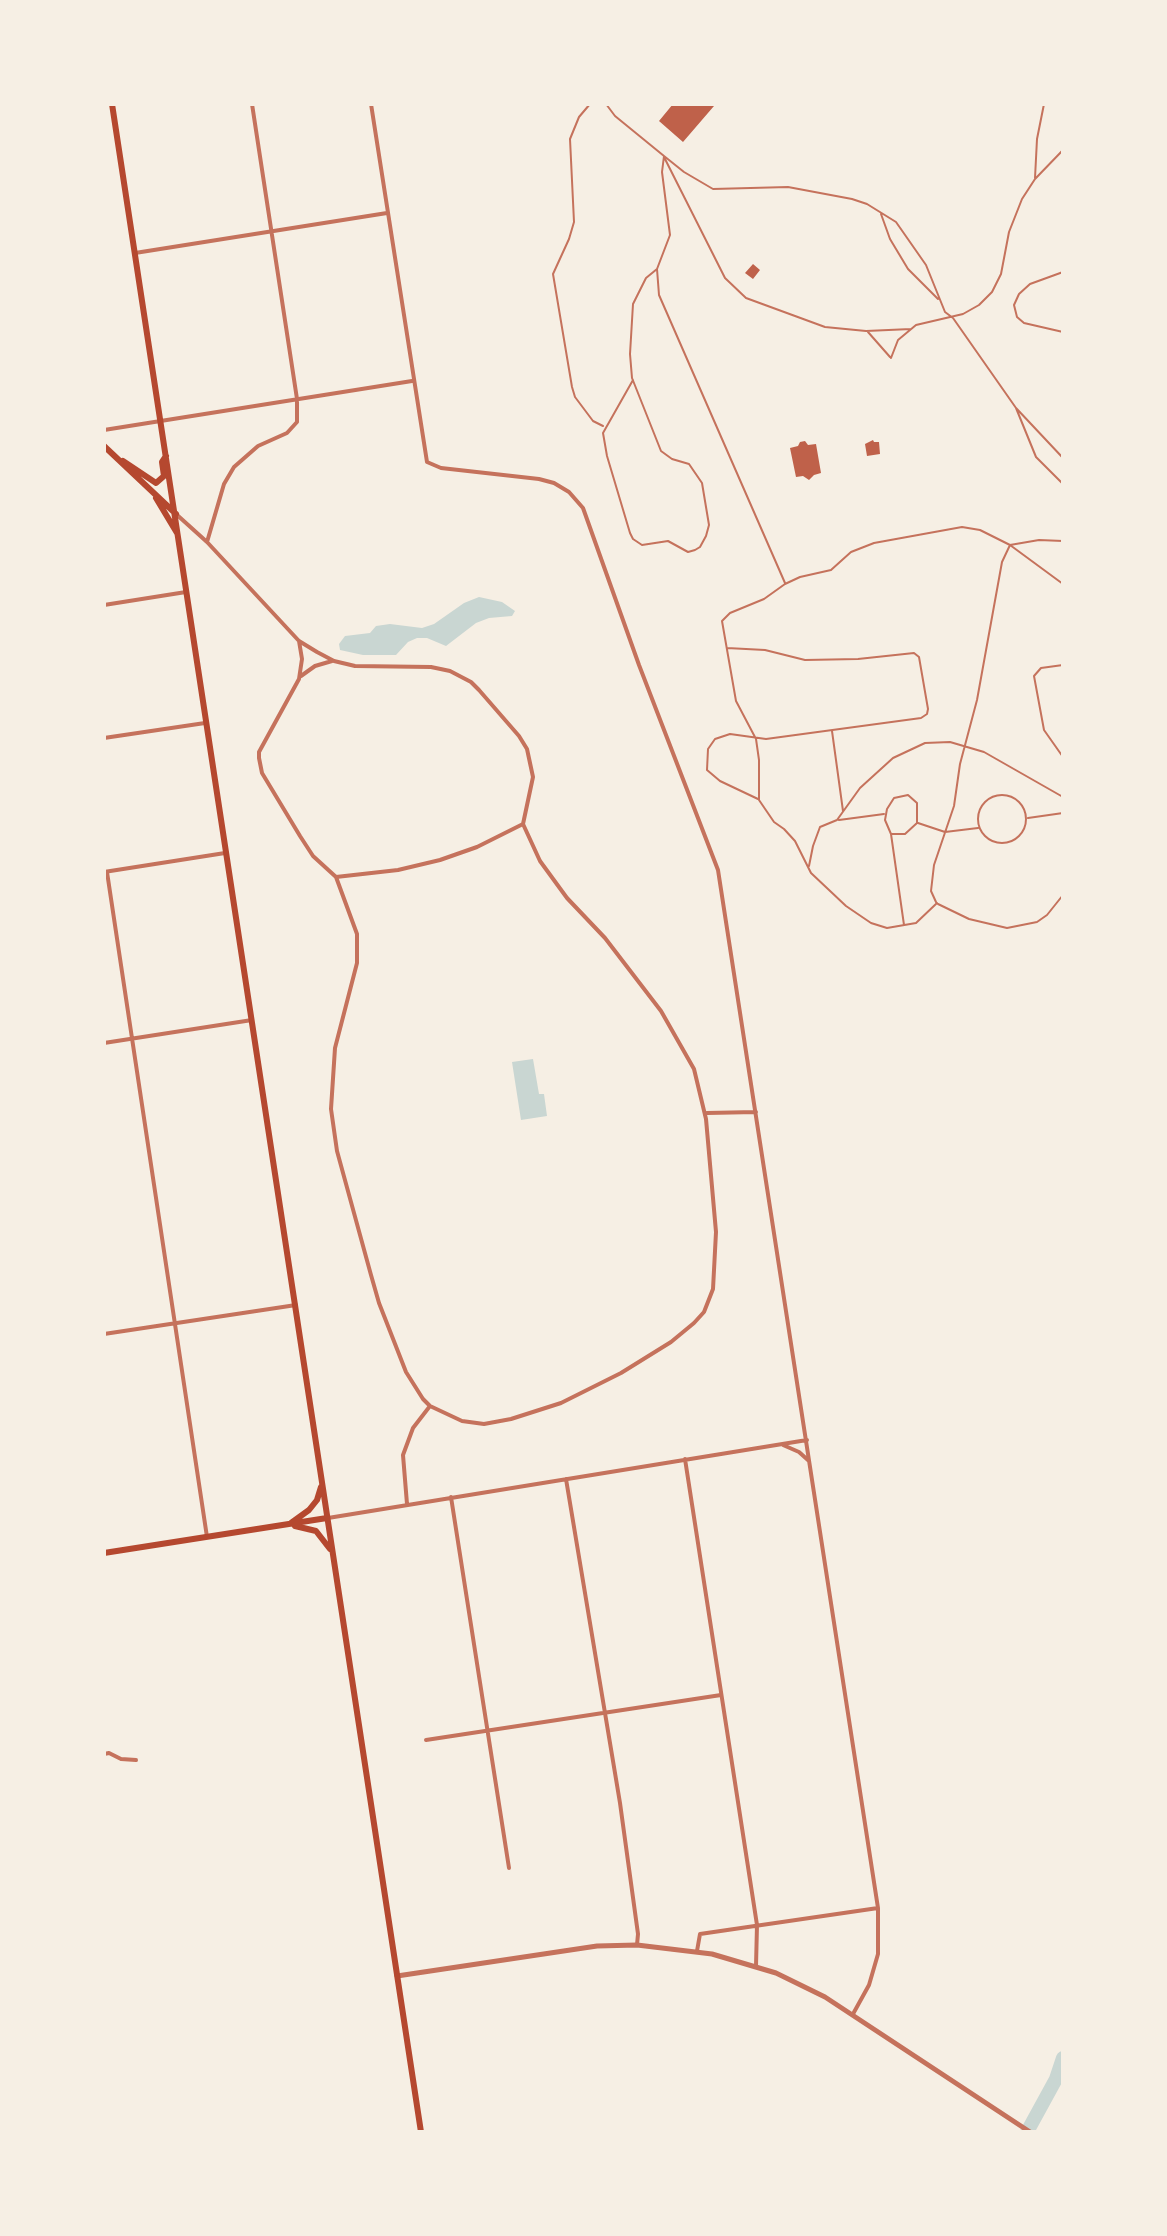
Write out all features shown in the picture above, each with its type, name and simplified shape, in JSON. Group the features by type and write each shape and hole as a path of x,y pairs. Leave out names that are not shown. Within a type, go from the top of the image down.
{"main road":[{"path":"112,104 421,2132"},
{"path":"104,446 176,514"},
{"path":"119,460 156,483 164,476 162,462 166,455"},
{"path":"152,491 179,536"},
{"path":"288,1525 314,1504 322,1481"},
{"path":"104,1553 327,1518"},
{"path":"288,1525 316,1531 323,1536 333,1554"}],"street":[{"path":"207,542 228,475 248,453 294,428 297,422 297,399 252,104"},
{"path":"371,104 427,462 441,468 539,479 569,492 583,508 718,870 878,1908 878,1954 869,1985 853,2014"},
{"path":"135,253 387,213"},
{"path":"104,430 412,381"},
{"path":"176,514 207,542 299,641 334,661 372,668 438,668 471,682 527,749 533,777 523,824 532,846 553,881 605,938 674,1029 694,1069 706,1113 716,1232 716,1262 709,1300 694,1323 653,1354 561,1403 511,1419 473,1423 450,1417 430,1406 415,1390 406,1372 379,1303 332,1126 330,1088 335,1048 357,963 354,922 336,877 313,856 300,836 262,773 259,758 259,752 299,679 302,659 299,641"},
{"path":"104,605 188,591"},
{"path":"299,679 315,666 334,661"},
{"path":"104,738 208,723"},
{"path":"336,877 408,868 440,860 477,847 523,824"},
{"path":"207,1537 106,872 227,852"},
{"path":"104,1043 252,1020"},
{"path":"706,1113 756,1112"},
{"path":"104,1334 296,1305"},
{"path":"407,1504 403,1455 413,1428 430,1406"},
{"path":"327,1518 807,1440"},
{"path":"781,1444 799,1452 811,1465"},
{"path":"685,1459 757,1925 756,1966"},
{"path":"566,1479 622,1818 637,1945"},
{"path":"451,1497 509,1868"},
{"path":"426,1740 721,1695"},
{"path":"104,1754 136,1760"},
{"path":"697,1951 700,1934 878,1908"},
{"path":"397,1976 579,1948 637,1945 697,1951 756,1966 807,1987 853,2014 1030,2132"}],"lane":[{"path":"590,104 579,117 570,139 574,222 553,274 575,397 593,421 605,427"},
{"path":"606,104 615,116 684,172 713,189 788,187 852,199 867,204 896,222 909,236 934,280 945,312 953,318 1016,408 1063,458"},
{"path":"1035,179 1037,139 1044,104"},
{"path":"866,331 891,358 898,340 911,329 924,323 953,318 979,305 998,282 1016,212 1035,179 1063,150"},
{"path":"664,156 662,172 670,235 657,269 659,295 785,584"},
{"path":"664,156 720,268 733,288 754,303 825,327 866,331 911,329"},
{"path":"881,214 890,239 908,269 939,300"},
{"path":"633,380 605,427 603,440 633,539 642,545 668,541 688,552 700,547 709,525 702,483 689,464 672,459 661,451 633,380 630,354 633,304 646,278 657,269"},
{"path":"1063,272 1030,284 1019,294 1014,305 1017,317 1024,323 1063,332"},
{"path":"1016,408 1036,457 1063,484"},
{"path":"759,800 756,739 736,701 721,626 725,616 764,599 800,577 831,570 860,548 962,527 980,530 1010,545 1063,584"},
{"path":"1010,545 1039,540 1063,541"},
{"path":"1010,545 1002,562 966,746 958,772 954,806 934,865 931,891 937,903 969,919 1007,928 1037,922 1063,895"},
{"path":"727,648 765,650 805,660 914,653 919,657 927,704 927,714 921,718 756,739 730,734 720,736 708,749 705,763 713,776 759,800 774,822 795,841 809,868 828,892 871,923 887,928 904,926 925,917 937,903"},
{"path":"1063,665 1036,671 1034,676 1044,730 1063,757"},
{"path":"832,730 843,811"},
{"path":"837,820 871,777 903,752 935,742 966,746 998,757 1063,797"},
{"path":"891,834 905,834 917,823 917,803 908,795 894,798 885,814 891,834 904,926"},
{"path":"1009,796 1018,801 1027,818 1019,837 1005,844 992,842 979,828 981,807 993,797 1009,796"},
{"path":"1027,818 1063,813"},
{"path":"809,868 820,827 837,820 885,814"},
{"path":"917,823 945,832 979,828"}],"shaded area":[{"path":"479,597 502,602 515,611 512,616 489,618 476,623 446,646 427,638 417,638 408,642 396,655 363,655 340,650 339,644 345,636 370,633 376,626 390,624 422,628"},
{"path":"533,1059 539,1094 544,1094 547,1116 521,1120 512,1062"}],"building":[{"path":"673,104 714,106 683,142 659,121"},
{"path":"753,264 760,270 753,279 745,273"},
{"path":"873,440 879,442 880,454 867,456 865,444"},
{"path":"805,441 808,445 816,444 821,473 809,480 803,476 796,477 790,448"}],"waterway":[{"path":"1027,2132 1056,2079 1063,2058"}]}
